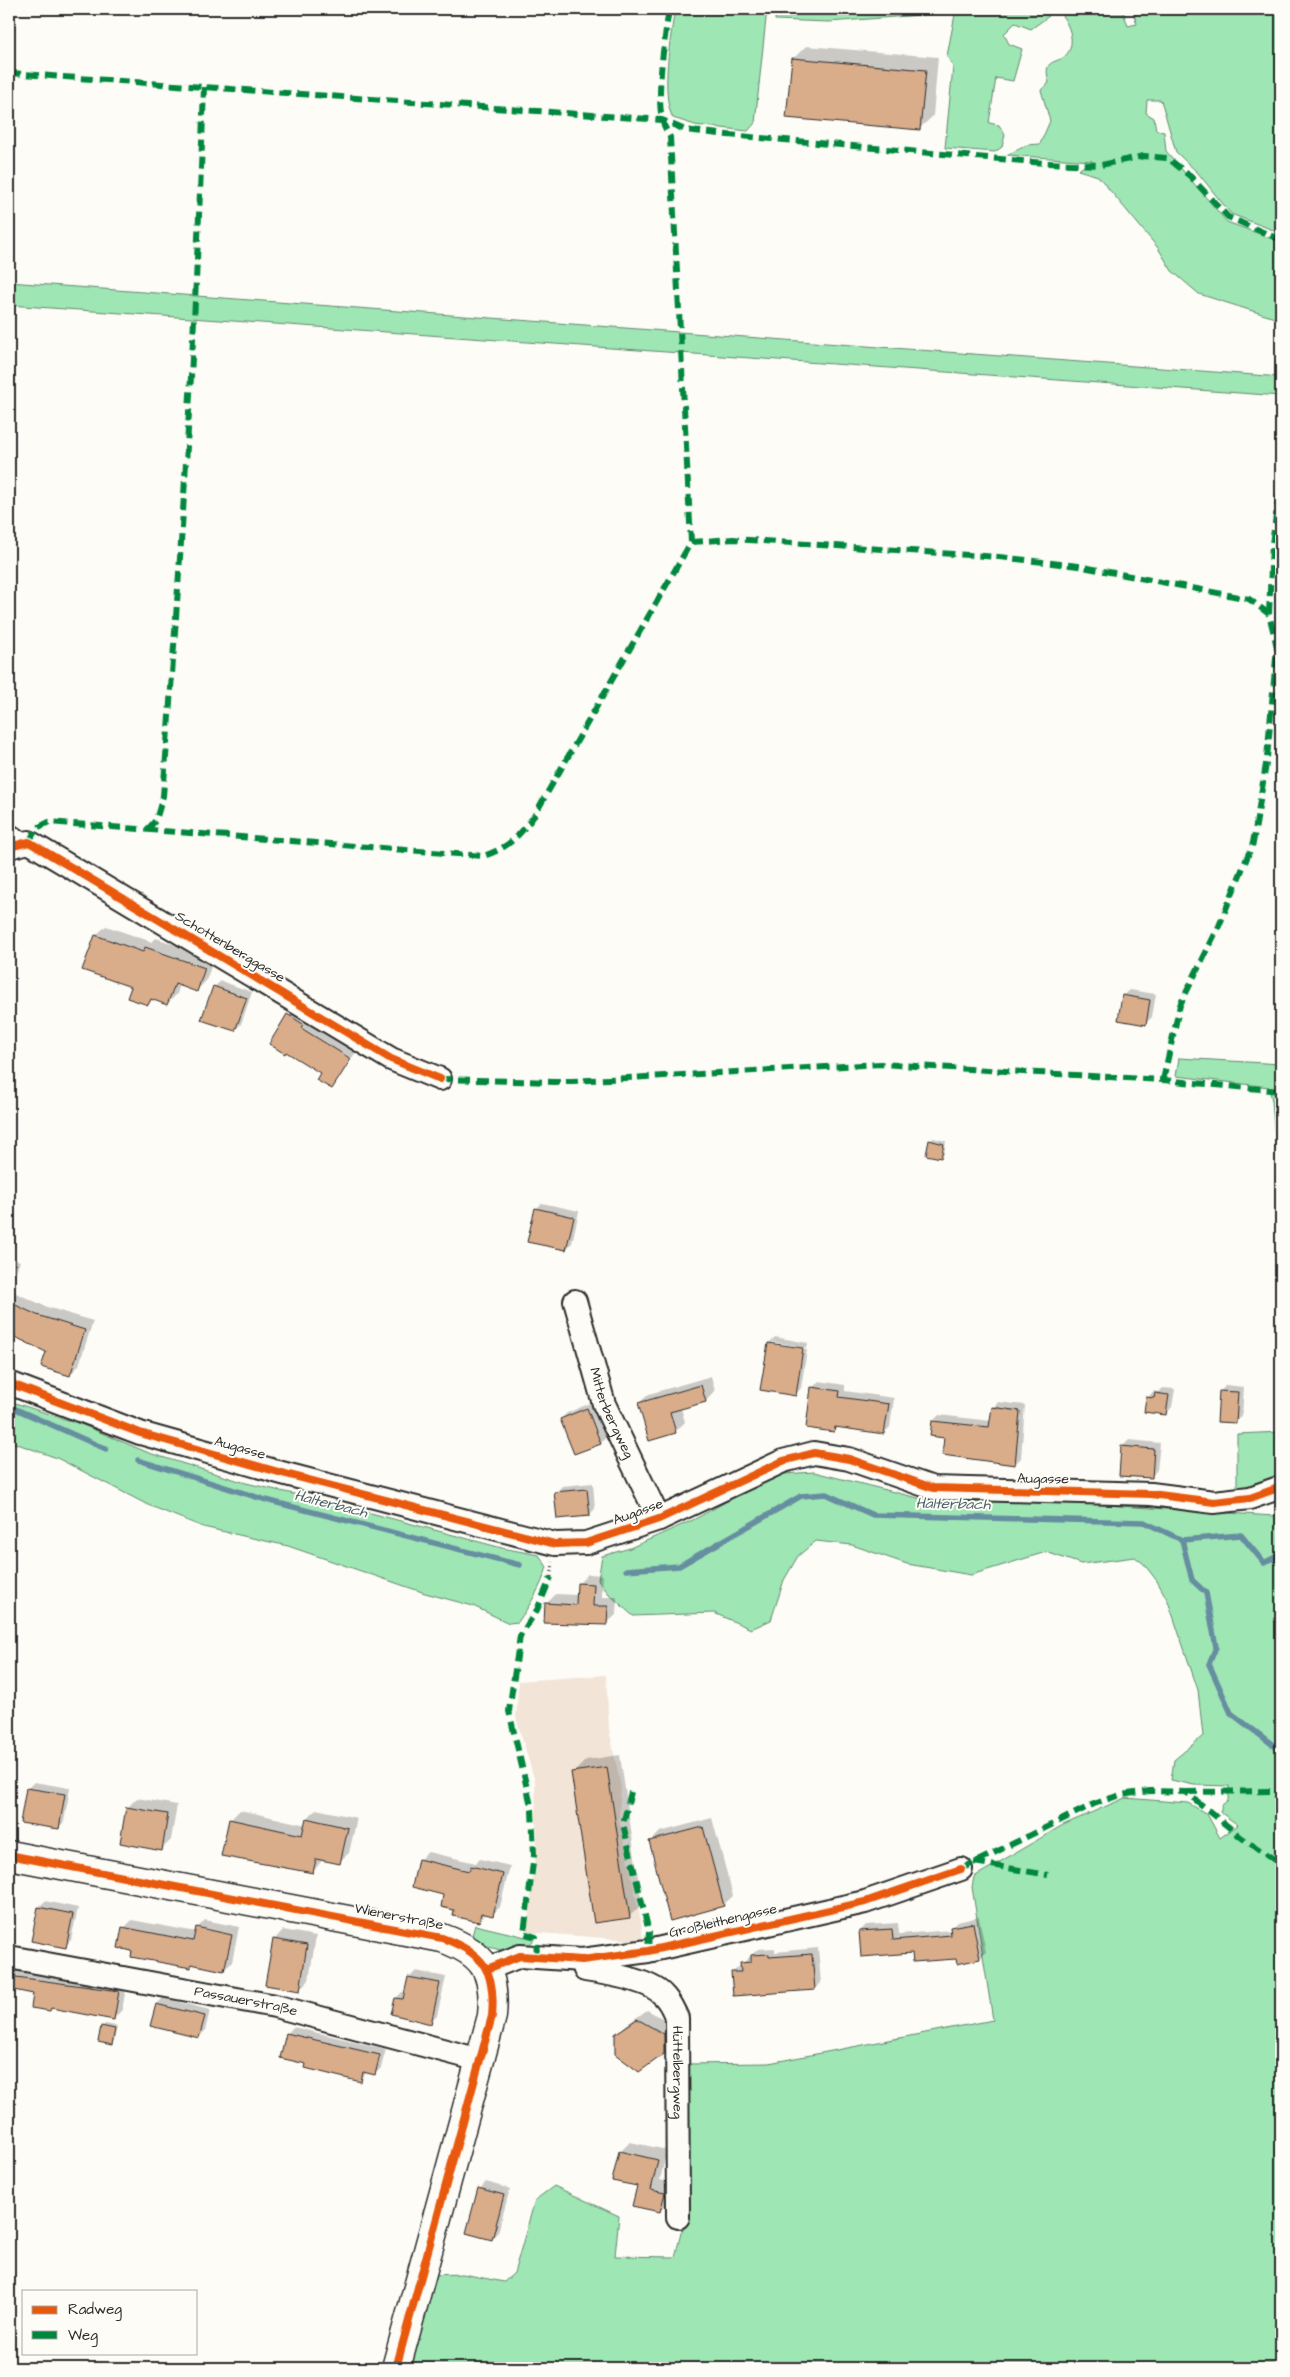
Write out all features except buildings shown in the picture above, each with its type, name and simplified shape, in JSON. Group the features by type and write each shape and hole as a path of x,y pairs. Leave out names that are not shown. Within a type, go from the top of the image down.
{"street":[{"name":"Schottenberggasse","path":"19,844 391,1059 440,1079"},
{"name":"Mitterbergweg","path":"575,1301 604,1404 659,1519"},
{"name":"Augasse","path":"9,1383 140,1433 555,1544 586,1543 659,1519 784,1461 814,1453 849,1459 933,1488 1151,1494 1214,1502 1250,1498 1281,1487"},
{"name":"Wienerstraße","path":"9,1855 442,1938 462,1945 472,1952 487,1969 494,1996 492,2016 396,2368"},
{"name":"Großleithengasse","path":"487,1969 511,1958 528,1955 564,1960 582,1960 648,1951 865,1902 961,1868"},
{"name":"Passauerstraße","path":"9,1957 275,2006 480,2060"},
{"name":"Hüttelbergweg","path":"582,1960 586,1970 608,1974 651,1987 662,1993 677,2018 678,2217"}],"lane":[{"path":"9,829 19,844"}],"shaded area":[{"path":"606,1675 609,1729 621,1787 619,1819 641,1921 643,1941 527,1932 537,1846 535,1782 516,1717 519,1681"}],"green space":[{"path":"675,9 767,9 755,123 748,131 695,125 673,118 669,108 667,80 669,48"},
{"path":"776,9 947,9 947,13 829,22 775,20"},
{"path":"956,9 1042,9 1049,16 1031,29 1015,23 1004,34 1009,44 1022,49 1013,81 996,78 989,123 999,125 1005,135 1002,147 995,152 945,148 953,67 947,56"},
{"path":"1055,9 1122,9 1128,26 1137,24 1132,9 1281,9 1281,233 1231,214 1198,173 1176,152 1161,100 1147,100 1146,113 1154,118 1156,130 1164,132 1166,151 1227,222 1281,242 1281,320 1199,294 1172,271 1158,248 1098,176 1078,170 1092,161 1007,155 1027,145 1040,144 1050,121 1041,90 1049,83 1047,71 1049,65 1064,57 1071,46 1068,25"},
{"path":"9,282 1281,377 1281,396 9,305"},
{"path":"1179,1058 1281,1064 1281,1213 1272,1101 1269,1087 1176,1076"},
{"path":"9,1401 83,1425 149,1453 246,1483 337,1504 502,1548 539,1555 547,1567 545,1574 531,1602 518,1622 509,1623 473,1606 425,1593 288,1546 203,1527 148,1505 57,1458 9,1441"},
{"path":"1281,1432 1281,1478 1237,1493 1237,1434"},
{"path":"814,1472 922,1499 965,1503 1028,1500 1274,1516 1281,1514 1281,2368 409,2368 429,2275 463,2274 504,2282 514,2273 535,2200 554,2186 619,2216 615,2256 675,2257 681,2233 688,2219 690,2183 686,2064 769,2063 993,2020 972,1887 974,1877 1063,1825 1125,1798 1188,1803 1207,1814 1220,1838 1238,1825 1220,1812 1222,1805 1228,1800 1229,1786 1194,1785 1171,1780 1174,1760 1203,1736 1198,1690 1168,1601 1157,1581 1144,1564 1135,1557 1081,1564 1046,1552 971,1575 907,1564 852,1545 816,1541 798,1556 784,1580 771,1620 751,1629 714,1613 633,1616 609,1594 598,1580 602,1556 630,1548 695,1519 740,1494 784,1474"},
{"path":"475,1925 534,1939 529,1946 521,1950 504,1951 495,1949 471,1939"}],"waterway":[{"name":"Halterbach","path":"9,1406 106,1449"},
{"name":"Halterbach","path":"138,1460 266,1500 520,1565"},
{"name":"Halterbach","path":"626,1570 679,1566 801,1496 826,1494 873,1515 1144,1522 1182,1540 1241,1535 1264,1563 1281,1554"},
{"path":"1182,1540 1192,1580 1206,1593 1216,1647 1209,1664 1231,1713 1281,1751"}],"marked path":[{"path":"29,842 37,828 49,822 483,856 506,846 523,830 534,816 691,542 670,137 664,126 660,107 662,64 669,9"},
{"path":"9,73 662,120 685,130 728,135 1045,163 1101,165 1144,156 1168,158 1191,177 1228,217 1281,240"},
{"path":"147,830 156,820 163,796 187,442 197,265 204,87"},
{"path":"1269,614 1272,544 1281,480"},
{"path":"691,542 733,539 999,557 1078,566 1249,599 1269,614 1277,647 1267,758 1253,843 1219,926 1180,1005 1163,1080"},
{"path":"440,1079 554,1082 881,1064 1163,1080 1281,1091"},
{"path":"537,1956 536,1937 524,1933 534,1855 532,1810 509,1711 520,1636 537,1610 551,1577"},
{"path":"961,1869 1094,1804 1120,1795 1150,1791 1186,1792 1242,1838 1281,1864"},
{"path":"1186,1792 1281,1791"},
{"path":"631,1792 623,1824 649,1932 648,1951"},
{"path":"974,1862 1048,1875"}],"cycle path":[{"path":"9,847 29,842 391,1059 440,1079"},
{"path":"9,1383 140,1433 282,1473 555,1544 586,1543 659,1519 783,1461 814,1453 849,1459 933,1488 1151,1494 1214,1502 1250,1498 1281,1487"},
{"path":"9,1855 442,1938 468,1950 484,1966 492,1987 492,2016 396,2368"},
{"path":"487,1969 520,1956 582,1960 648,1951 865,1902 961,1869"}]}
